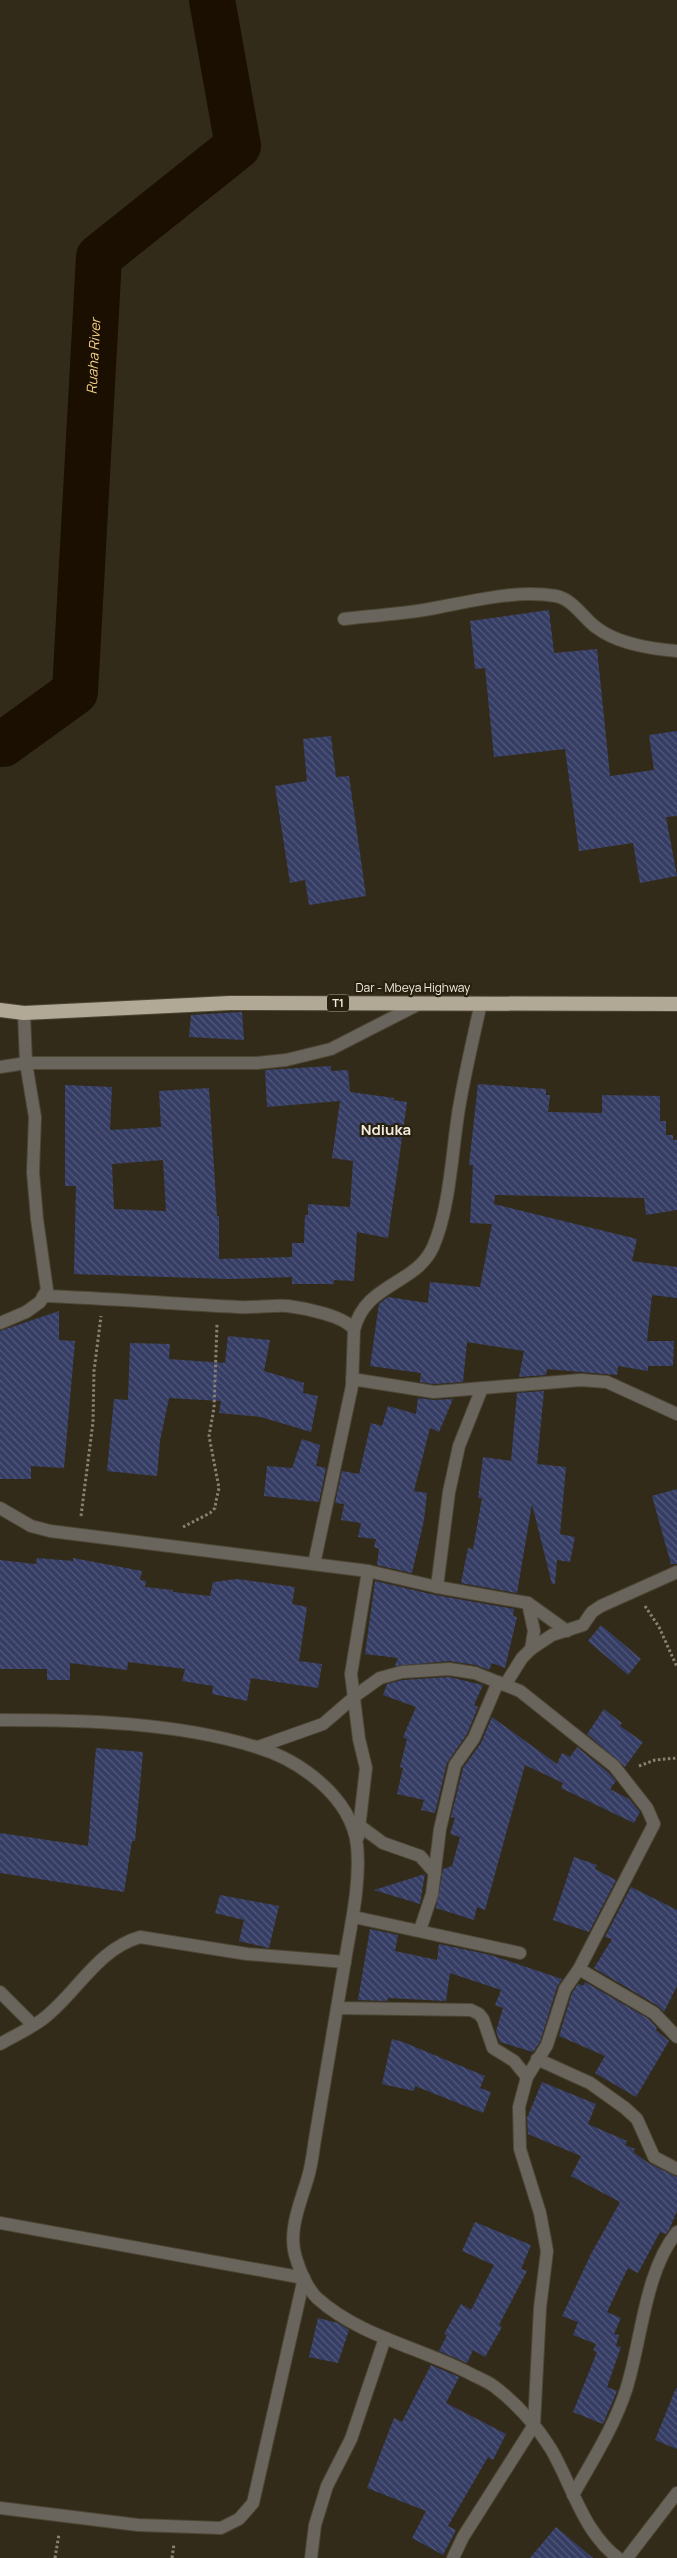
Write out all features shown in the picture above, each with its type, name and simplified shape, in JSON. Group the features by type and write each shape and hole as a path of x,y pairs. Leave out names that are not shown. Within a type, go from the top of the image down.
{"highway":[{"name":"Dar - Mbeya Highway","path":"0,1010 24,1013 230,1003 677,1004"}],"street":[{"path":"344,619 423,610 494,598 523,595 558,596 577,609 598,629 606,633 657,650 677,651"},
{"path":"0,1067 26,1063 239,1063 286,1060 331,1049 421,1003"},
{"path":"314,1564 352,1379 354,1330 357,1316 366,1303 384,1288 427,1258 433,1246 442,1215 459,1107 481,1004"},
{"path":"0,1323 26,1312 40,1302 47,1290 47,1278 37,1219 33,1172 35,1117 26,1063 24,1013"},
{"path":"43,1296 218,1306 288,1306 338,1317 350,1324 354,1330"},
{"path":"352,1379 434,1392 581,1380 607,1382 677,1414"},
{"path":"437,1587 449,1492 459,1446 482,1388"},
{"path":"0,1508 31,1526 78,1534 368,1571 437,1587 528,1603 567,1630"},
{"path":"368,1571 351,1674 358,1739 366,1768 357,1847 354,1916 309,2175 295,2217 294,2254 304,2278 316,2297 354,2323 385,2338 448,2363 493,2385 534,2425 551,2449 578,2508 618,2558"},
{"path":"420,1930 432,1894 440,1830 455,1766 474,1738 502,1683 522,1658 540,1641 583,1625 592,1612 601,1606 636,1592 677,1572"},
{"path":"528,1603 534,1631 531,1649"},
{"path":"258,1747 323,1724 380,1678 402,1672 450,1669 475,1673 520,1691 620,1773 646,1808 654,1824 579,1970 565,1989 547,2045 527,2077 519,2107 520,2149 540,2213 547,2251 540,2308 534,2425 463,2537 453,2558"},
{"path":"0,1720 44,1720 132,1726 198,1734 258,1747 298,1766 332,1794 351,1821 357,1847"},
{"path":"360,1826 383,1843 420,1856 435,1873"},
{"path":"354,1916 520,1953"},
{"path":"0,2044 44,2018 104,1956 125,1941 140,1937 247,1954 345,1962"},
{"path":"579,1970 654,2013 677,2037"},
{"path":"0,1992 33,2025"},
{"path":"337,2008 471,2010 480,2014 494,2048 514,2061 527,2077"},
{"path":"537,2059 590,2083 625,2108 637,2119 654,2157 677,2169"},
{"path":"0,2223 304,2278"},
{"path":"573,2495 606,2434 626,2390 656,2268 668,2243 677,2232"},
{"path":"0,2508 138,2525 221,2528 239,2519 253,2503 304,2278"},
{"path":"311,2558 315,2525 327,2486 351,2438 385,2338"},
{"path":"627,2558 677,2493"}],"path":[{"path":"78,1534 93,1422 94,1371 103,1298"},
{"path":"156,1544 215,1508 219,1488 209,1436 214,1408 218,1306"},
{"path":"636,1592 659,1627 677,1667"},
{"path":"620,1773 655,1760 677,1758"},
{"path":"55,2558 62,2517"}],"building":[{"path":"549,610 554,653 597,649 610,776 654,770 649,735 677,731 677,816 666,817 677,876 640,883 633,843 579,851 565,749 494,757 485,668 475,669 470,621"},
{"path":"331,736 336,777 349,776 366,896 309,905 305,880 290,883 275,786 307,781 303,739"},
{"path":"242,1012 244,1040 189,1037 191,1015"},
{"path":"331,1066 331,1071 348,1070 350,1092 394,1098 393,1100 407,1102 388,1238 357,1232 354,1281 334,1280 334,1284 292,1284 292,1277 229,1279 74,1274 76,1186 65,1186 65,1085 112,1087 110,1130 161,1127 159,1091 209,1088 217,1216 219,1216 219,1259 292,1257 292,1243 304,1243 305,1215 308,1215 308,1204 350,1207 353,1161 332,1158 340,1101 267,1107 265,1070","holes":["163,1160 166,1211 114,1209 112,1164"]},
{"path":"478,1084 546,1089 546,1095 550,1095 548,1112 602,1113 602,1095 660,1096 660,1121 666,1121 666,1135 673,1135 673,1140 677,1140 677,1210 646,1215 644,1198 495,1195 494,1204 637,1239 632,1261 677,1267 677,1298 652,1295 647,1341 674,1341 673,1366 648,1366 648,1371 618,1366 617,1375 547,1369 546,1375 519,1377 524,1351 467,1342 463,1382 434,1384 420,1382 421,1373 370,1366 379,1304 388,1297 428,1303 430,1282 480,1287 492,1224 470,1223 473,1165 469,1165"},
{"path":"59,1311 59,1340 75,1341 64,1468 31,1466 31,1479 0,1479 0,1331"},
{"path":"228,1336 270,1340 264,1371 304,1383 303,1393 318,1396 311,1432 261,1417 219,1413 221,1401 169,1398 160,1441 157,1476 107,1471 114,1399 128,1400 130,1343 170,1344 169,1359 225,1363"},
{"path":"544,1391 537,1464 566,1467 560,1534 575,1537 570,1562 557,1560 555,1584 552,1584 532,1504 517,1593 461,1583 468,1548 473,1549 482,1498 478,1498 483,1457 511,1461 517,1393"},
{"path":"418,1398 434,1400 453,1399 439,1432 430,1428 414,1491 427,1493 424,1520 412,1573 377,1565 379,1549 374,1547 376,1539 358,1537 361,1523 341,1520 344,1504 335,1503 342,1471 359,1474 371,1423 382,1426 388,1406 416,1414"},
{"path":"302,1439 320,1445 316,1466 326,1468 319,1502 264,1496 267,1466 292,1468"},
{"path":"677,1489 677,1564 671,1564 652,1496"},
{"path":"37,1558 73,1561 73,1558 142,1571 140,1580 146,1581 145,1587 173,1590 173,1592 210,1596 213,1582 237,1579 295,1587 292,1604 307,1607 299,1661 322,1664 318,1688 251,1678 247,1701 212,1694 213,1686 182,1681 185,1669 128,1662 127,1670 70,1663 70,1680 47,1680 47,1669 0,1669 0,1560 36,1564"},
{"path":"375,1581 435,1595 514,1609 513,1616 517,1617 505,1668 492,1663 489,1670 476,1665 449,1661 395,1666 398,1658 365,1654"},
{"path":"601,1625 641,1659 628,1675 588,1641"},
{"path":"449,1677 483,1685 474,1705 478,1707 467,1734 447,1763 435,1813 421,1810 424,1800 397,1794 403,1768 400,1767 407,1739 403,1737 416,1707 383,1695 387,1684 403,1680"},
{"path":"604,1709 622,1723 620,1726 643,1742 625,1767 587,1734"},
{"path":"492,1717 557,1764 562,1753 570,1757 577,1747 608,1772 616,1781 610,1789 629,1799 640,1812 634,1823 561,1788 563,1783 525,1765 485,1910 477,1907 474,1920 436,1908 443,1869 452,1866 460,1837 450,1834 455,1818 451,1817 463,1768 481,1743"},
{"path":"96,1748 143,1752 135,1841 132,1841 124,1892 0,1873 0,1833 88,1846"},
{"path":"574,1857 597,1865 595,1869 616,1880 589,1932 553,1920"},
{"path":"425,1874 420,1904 374,1890"},
{"path":"631,1887 677,1910 677,1986 664,2012 658,2006 594,1968 612,1939 605,1937"},
{"path":"220,1895 279,1906 269,1948 239,1941 244,1920 215,1913"},
{"path":"370,1929 398,1935 395,1951 437,1960 439,1944 491,1955 562,1979 557,1987 540,2042 533,2052 500,2042 496,2031 503,2008 495,2005 501,1990 450,1973 446,2001 388,1998 387,2001 358,2000"},
{"path":"585,1982 649,2019 657,2028 656,2030 669,2041 636,2097 595,2073 605,2056 559,2036 572,1993 578,1984 583,1986"},
{"path":"392,2039 485,2076 480,2088 491,2092 483,2113 415,2086 414,2091 382,2084"},
{"path":"542,2082 596,2104 588,2124 627,2141 625,2145 635,2149 633,2152 650,2164 677,2177 677,2211 669,2230 666,2234 660,2232 638,2273 628,2268 607,2312 621,2318 614,2334 619,2335 616,2346 621,2347 607,2387 617,2391 603,2424 573,2412 597,2352 593,2350 596,2344 573,2335 578,2322 562,2316 591,2254 620,2202 571,2176 581,2156 528,2134 527,2118"},
{"path":"475,2222 531,2245 521,2269 527,2271 499,2325 502,2327 485,2357 473,2350 467,2363 439,2351 447,2335 444,2334 461,2304 471,2310 494,2265 462,2251"},
{"path":"318,2318 338,2323 349,2330 338,2363 309,2357"},
{"path":"431,2365 459,2377 446,2403 506,2434 493,2460 488,2457 448,2526 456,2530 443,2555 412,2538 426,2511 367,2488 394,2418 402,2422"},
{"path":"677,2388 677,2449 655,2440"},
{"path":"556,2527 593,2558 530,2558"}],"waterway":[{"name":"Ruaha River","path":"0,744 3,744 75,692 99,257 238,146 212,0"}],"district":[{"name":"Ndiuka","path":"386,1130"}]}
